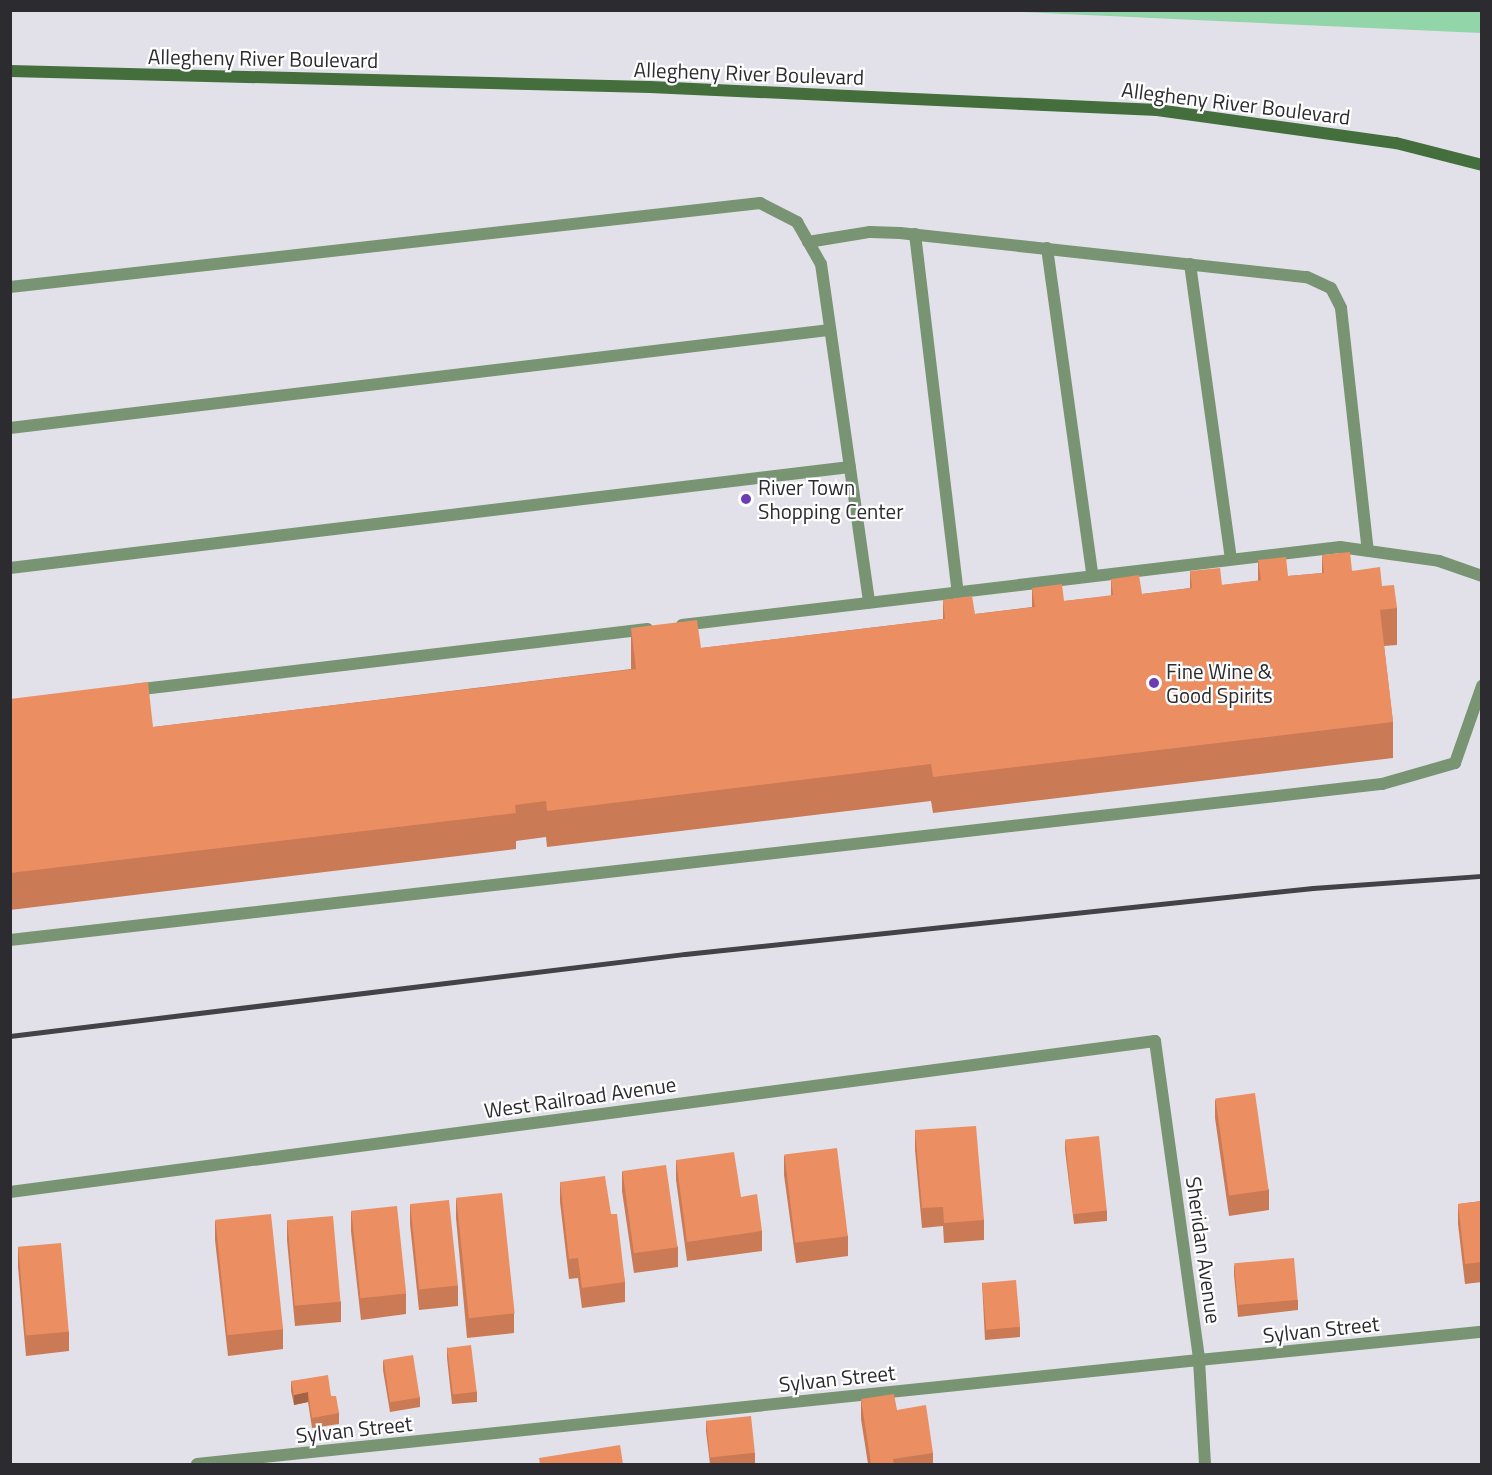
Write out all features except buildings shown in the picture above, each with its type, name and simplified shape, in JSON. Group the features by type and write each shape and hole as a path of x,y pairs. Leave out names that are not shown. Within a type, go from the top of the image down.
{"main road":[{"name":"Allegheny River Boulevard","path":"10,71 650,87 1156,110 1396,143 1482,165"}],"street":[{"path":"10,286 760,203 797,222 821,264 869,603"},
{"path":"808,242 870,232 915,234 1307,277 1331,288 1341,308 1368,551"},
{"path":"915,234 958,592"},
{"path":"1047,248 1092,574"},
{"path":"1190,264 1231,558"},
{"path":"10,428 830,330"},
{"path":"10,568 850,467"},
{"path":"116,692 869,603 1092,574 1340,547 1439,561 1482,576"},
{"path":"10,940 1382,784 1455,763 1482,686"},
{"name":"West Railroad Avenue","path":"10,1192 1155,1041"},
{"name":"Sheridan Avenue","path":"1155,1041 1199,1360 1205,1464"},
{"name":"Sylvan Street","path":"197,1464 1482,1332"}],"green space":[{"path":"997,10 1481,10 1481,33 997,11"}],"railway":[{"path":"10,1036 685,954 1313,888 1482,876"}],"place":[{"name":"River Town Shopping Center","path":"746,499"},
{"name":"Fine Wine & Good Spirits","path":"1154,683"}]}
